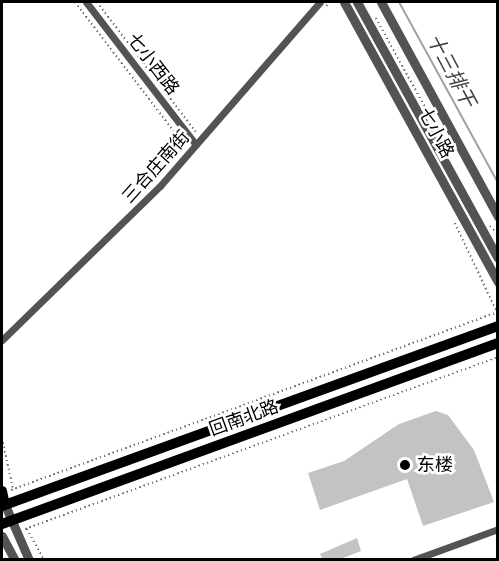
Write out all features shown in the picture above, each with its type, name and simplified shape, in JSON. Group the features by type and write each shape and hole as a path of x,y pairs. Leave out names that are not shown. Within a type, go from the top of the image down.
{"main road":[{"name":"回南北路","path":"3,505 498,326"},
{"name":"回南北路","path":"6,523 498,343"},
{"path":"2,492 3,505"}],"street":[{"name":"七小西路","path":"86,2 196,145"},
{"name":"三合庄南街","path":"2,340 110,237 196,145 320,2"},
{"name":"七小路","path":"344,2 498,282"},
{"name":"七小路","path":"357,2 498,258"},
{"path":"381,2 498,217"},
{"path":"3,505 6,523 29,560"},
{"path":"413,560 498,529"},
{"path":"2,536 15,560"}],"lane":[{"path":"498,372 498,386"}],"path":[{"path":"75,2 181,141"},
{"path":"97,2 193,128"},
{"path":"372,11 441,135"},
{"path":"2,492 497,313 455,222"},
{"path":"489,224 498,234"},
{"path":"40,523 498,357"},
{"path":"2,438 10,475"},
{"path":"35,543 44,560"}],"building":[{"name":"东楼","path":"436,411 448,415 474,450 494,502 423,526 407,479 320,510 308,473 344,461 399,424"},
{"path":"357,538 361,551 338,560 323,560 320,554"}],"waterway":[{"name":"十三排干","path":"399,2 498,183"}],"place":[{"name":"东楼","path":"405,465"}]}
